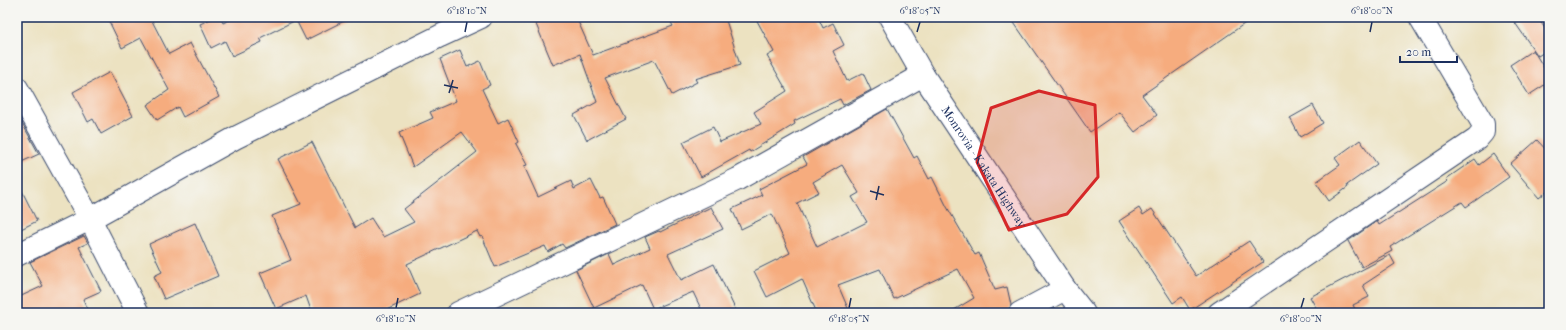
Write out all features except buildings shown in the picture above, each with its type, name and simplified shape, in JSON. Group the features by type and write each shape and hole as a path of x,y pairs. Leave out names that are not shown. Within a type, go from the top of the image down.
{"main road":[{"path":"17,255 90,219 235,138 481,17"},
{"name":"Monrovia - Kakata Highway","path":"890,17 923,75 1065,289 1084,313"},
{"path":"1219,313 1477,139 1482,132 1483,124 1420,17"},
{"path":"458,313 738,179 923,75"},
{"path":"17,88 90,219 138,313"},
{"path":"1020,313 1065,289"}],"highlighted area":[{"path":"1039,91 1095,105 1098,177 1067,214 1009,230 977,162 991,108"}]}
